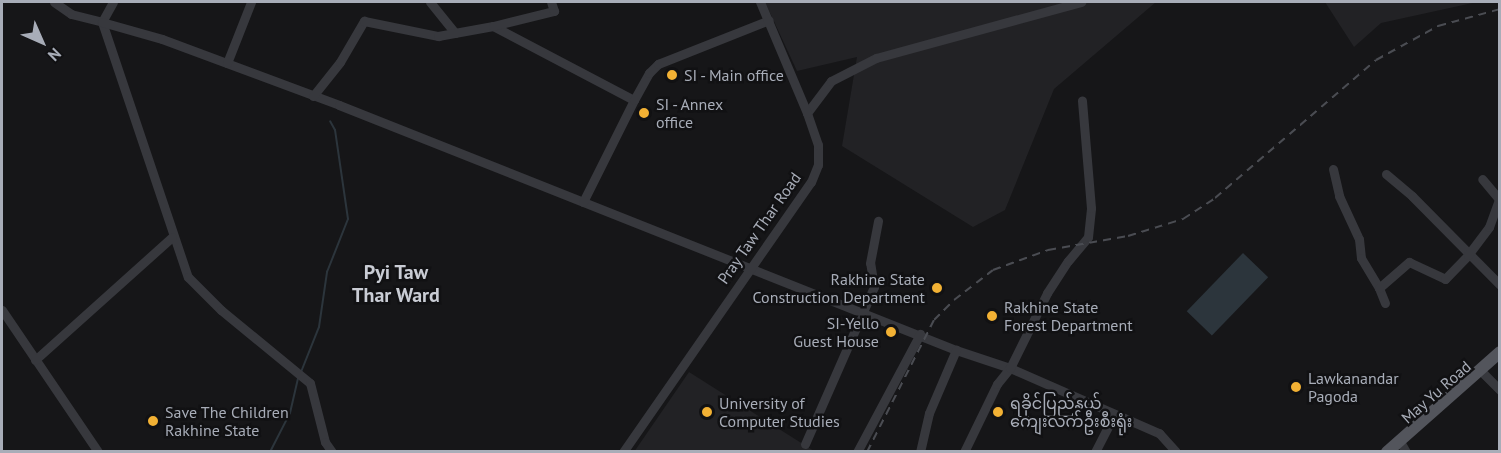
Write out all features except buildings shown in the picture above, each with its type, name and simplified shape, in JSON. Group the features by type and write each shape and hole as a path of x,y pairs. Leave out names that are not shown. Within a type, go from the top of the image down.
{"main road":[{"name":"May Yu Road","path":"1387,452 1500,352"},
{"name":"May Yu Road","path":"1401,449 1500,359"}],"street":[{"path":"54,2 71,14 162,39 314,96 749,269 865,312 956,350 1010,368 1159,433 1176,452"},
{"path":"113,2 102,22 172,237 188,277 221,310 310,383 326,442 332,452"},
{"path":"227,63 251,2"},
{"path":"430,2 455,33"},
{"path":"314,96 340,62 364,21 438,36 493,27 554,11 551,2"},
{"name":"Pray Taw Thar Road","path":"623,452 815,174 819,150 807,113 760,2"},
{"path":"807,113 831,81 876,58 1081,2"},
{"path":"583,202 649,72 658,64 769,20"},
{"path":"493,27 634,100"},
{"path":"964,452 997,384 1010,368 1047,293 1068,261 1088,237 1091,208 1082,100"},
{"path":"1333,169 1338,196 1359,239 1361,258 1385,303"},
{"path":"1386,174 1412,196 1500,285"},
{"path":"1379,288 1409,262 1445,279 1468,255 1489,227 1498,209 1499,200 1482,179"},
{"path":"805,444 865,312 874,287 870,263 878,221"},
{"path":"35,360 172,237"},
{"path":"2,310 98,452"},
{"path":"857,452 920,334"},
{"path":"920,452 929,413 956,350"},
{"path":"1483,373 1500,390"},
{"path":"1095,452 1114,415"}],"shaded area":[{"path":"765,2 1156,2 1054,89 1005,210 973,227 842,146 857,57 797,71"},
{"path":"1325,2 1477,2 1381,23 1354,47"},
{"path":"1243,253 1268,277 1212,336 1187,311"},
{"name":"University of Computer Studies","path":"689,372 814,451 634,452"}],"waterway":[{"path":"301,372 319,327 327,272 348,219 335,130 330,121"},
{"path":"270,452 290,413 298,377"}],"railway":[{"path":"867,452 934,320 954,300 993,270 1048,250 1128,236 1183,219 1215,198 1376,60 1438,26 1500,9"}],"place":[{"name":"SI - Main office","path":"672,75"},
{"name":"SI - Annex office","path":"644,113"},
{"name":"Rakhine State Construction Department","path":"937,288"},
{"name":"Rakhine State Forest Department","path":"992,316"},
{"name":"SI-Yello Guest House","path":"891,332"},
{"name":"Lawkanandar Pagoda","path":"1296,387"},
{"name":"University of Computer Studies","path":"707,412"},
{"name":"ရခိုင်ပြည်နယ် ကျေးလက်ဦးစီးရုံး","path":"998,412"},
{"name":"Save The Children Rakhine State","path":"153,421"}],"district":[{"name":"Pyi Taw Thar Ward","path":"396,284"}]}
